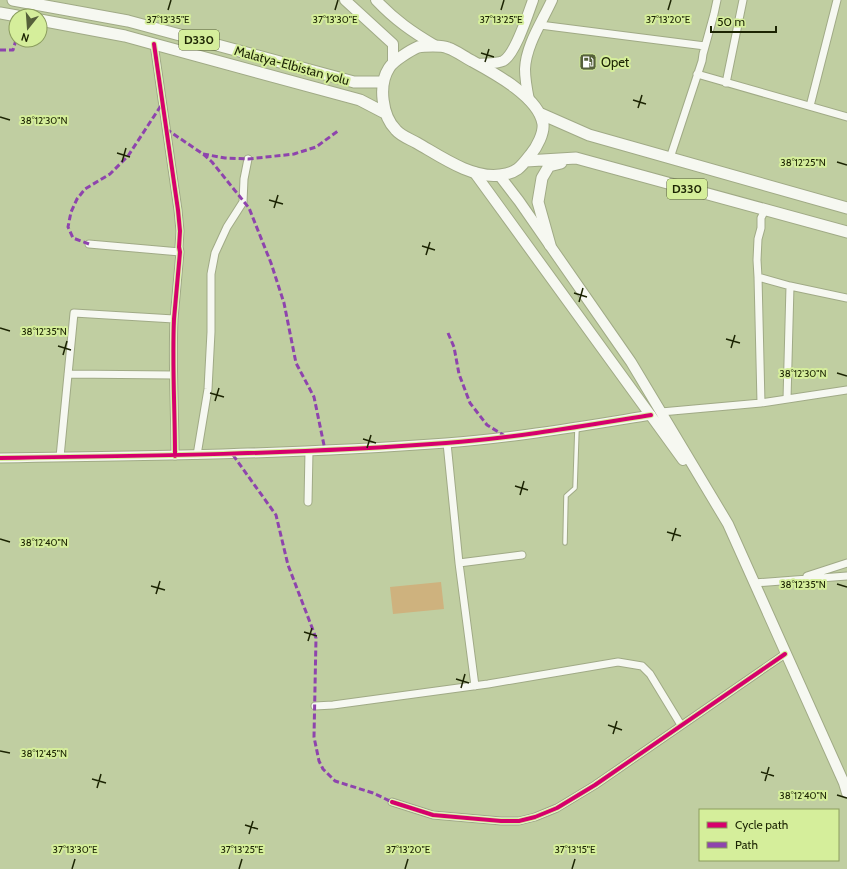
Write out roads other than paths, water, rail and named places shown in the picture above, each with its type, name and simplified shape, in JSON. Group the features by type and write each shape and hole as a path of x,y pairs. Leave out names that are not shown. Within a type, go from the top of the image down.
{"main road":[{"name":"Malatya-Elbistan yolu","path":"13,0 128,21 354,82 383,82"},
{"path":"345,0 393,44 394,63"},
{"path":"376,0 391,16 415,34 436,46"},
{"path":"478,64 502,61 508,56 514,47 533,0"},
{"path":"529,100 525,68 531,42 552,0"},
{"name":"Malatya-Elbistan yolu","path":"48,22 125,36 360,100 385,113"},
{"path":"419,47 447,47 503,78 529,100 539,113 543,125 541,137 534,151 518,170 508,174 492,176 474,172 454,164 396,131 385,113 383,98 383,82 389,67 394,63 405,54 419,47"},
{"name":"D330","path":"539,113 589,135 847,208"},
{"path":"550,245 538,202 542,178 549,166 576,158"},
{"name":"D330","path":"526,161 576,158 847,232"},
{"path":"474,172 651,415 728,524"},
{"path":"499,175 519,201 631,362 728,524 844,783 847,793"}],"street":[{"path":"670,158 697,74 717,0"},
{"path":"726,83 743,0"},
{"path":"810,106 837,0"},
{"path":"540,24 705,46"},
{"path":"154,44 180,231 180,252 174,319 173,375 175,456"},
{"path":"697,74 847,117"},
{"path":"197,455 208,389 211,332 211,274 215,253 227,227 243,202 244,179 248,158"},
{"path":"762,403 757,260 761,218 765,210"},
{"path":"89,244 180,252"},
{"path":"758,277 790,286 847,298"},
{"path":"787,400 790,286"},
{"path":"60,458 74,313 174,319"},
{"path":"68,374 173,375"},
{"path":"661,412 762,403 847,390"},
{"path":"0,458 246,454 447,443 545,432 651,415"},
{"path":"447,443 459,563 475,686"},
{"path":"308,502 309,451"},
{"path":"459,563 522,555"},
{"path":"797,580 847,563"},
{"path":"754,583 847,576"},
{"path":"392,802 433,815 501,821 519,821 535,817 557,808 595,785 785,654"},
{"path":"315,706 475,686 618,662 642,666 650,674 681,725"}],"lane":[{"path":"565,544 566,496 575,488 577,427"}],"place":[{"name":"Opet","path":"588,62"}]}
